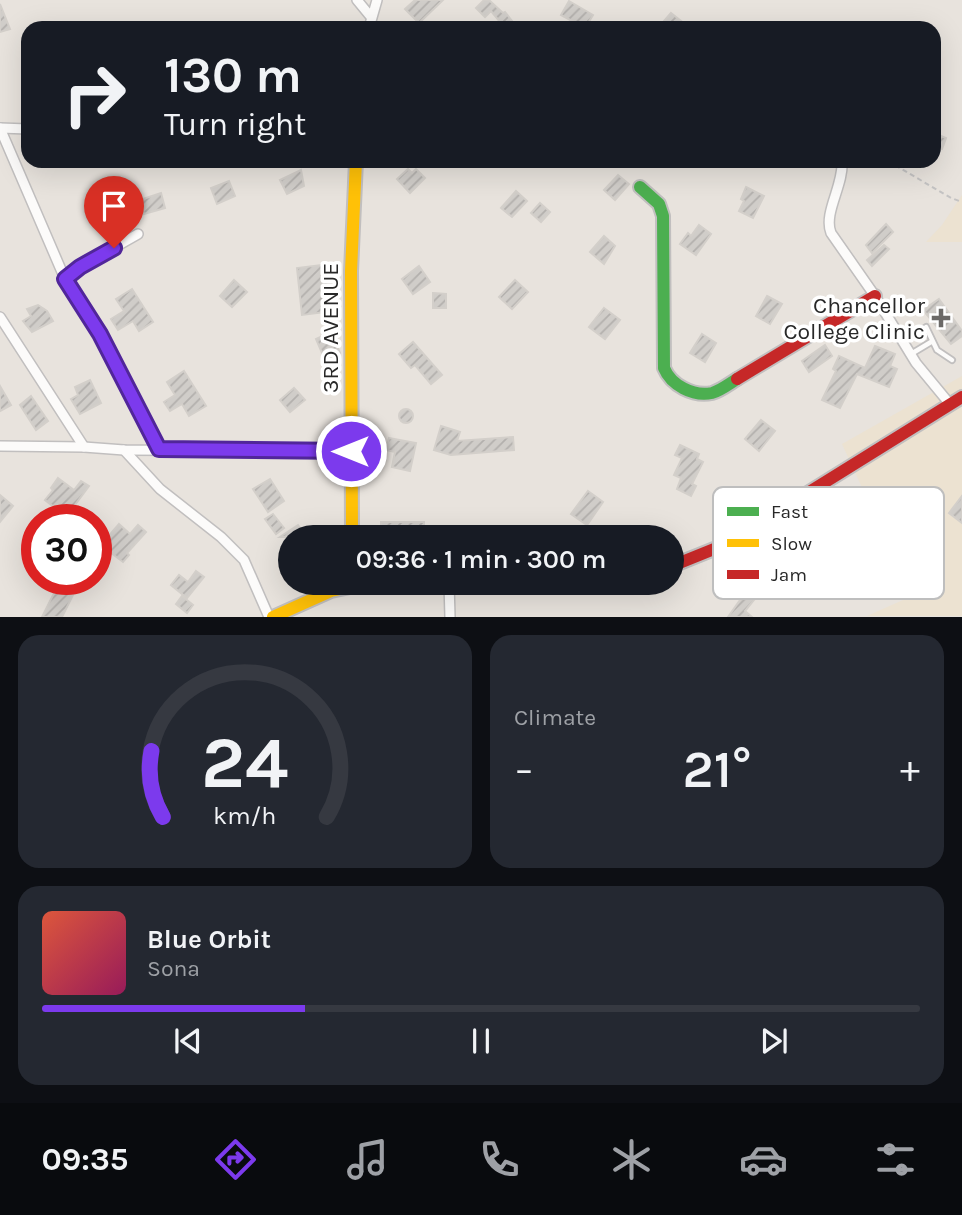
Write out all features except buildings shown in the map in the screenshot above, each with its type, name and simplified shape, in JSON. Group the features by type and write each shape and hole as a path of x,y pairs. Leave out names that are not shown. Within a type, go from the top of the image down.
{"street":[{"path":"357,0 371,17"},
{"path":"370,21 377,0"},
{"path":"21,129 0,128 65,279 100,334 159,449"},
{"name":"3RD AVENUE","path":"352,525 351,271 356,168"},
{"path":"842,168 841,182 829,217 829,227 876,296 911,355 949,403"},
{"path":"640,187 659,204 663,216 664,368 665,375 675,384 701,394 714,393 876,296"},
{"path":"65,279 80,267 138,234"},
{"path":"0,317 85,447"},
{"path":"816,487 962,397"},
{"path":"0,446 124,450 351,451"},
{"path":"124,450 160,489 221,537 244,561 271,617 318,595"},
{"path":"684,561 713,549"},
{"path":"449,595 450,617"}],"lane":[{"path":"926,327 931,342 942,355 952,360"},
{"path":"911,355 931,342"}],"path":[{"path":"900,168 962,202"}],"shaded area":[{"path":"962,195 962,242 926,242 942,225"},
{"path":"962,376 962,616 867,616 905,599 944,599 944,487 862,487 842,444"}],"traffic: fast":[{"path":"640,187 659,204 663,216 664,368 667,374 684,388 705,394 715,392 737,379"}],"traffic: slow":[{"path":"352,525 351,271 356,168"},
{"path":"273,617 322,595"}],"traffic: jam":[{"path":"737,379 875,296"},
{"path":"817,487 962,397"},
{"path":"684,561 713,549"}],"place":[{"name":"Chancellor College Clinic","path":"941,318"}],"route":[{"path":"114,248 80,267 65,279 100,334 159,449 351,451"}]}
